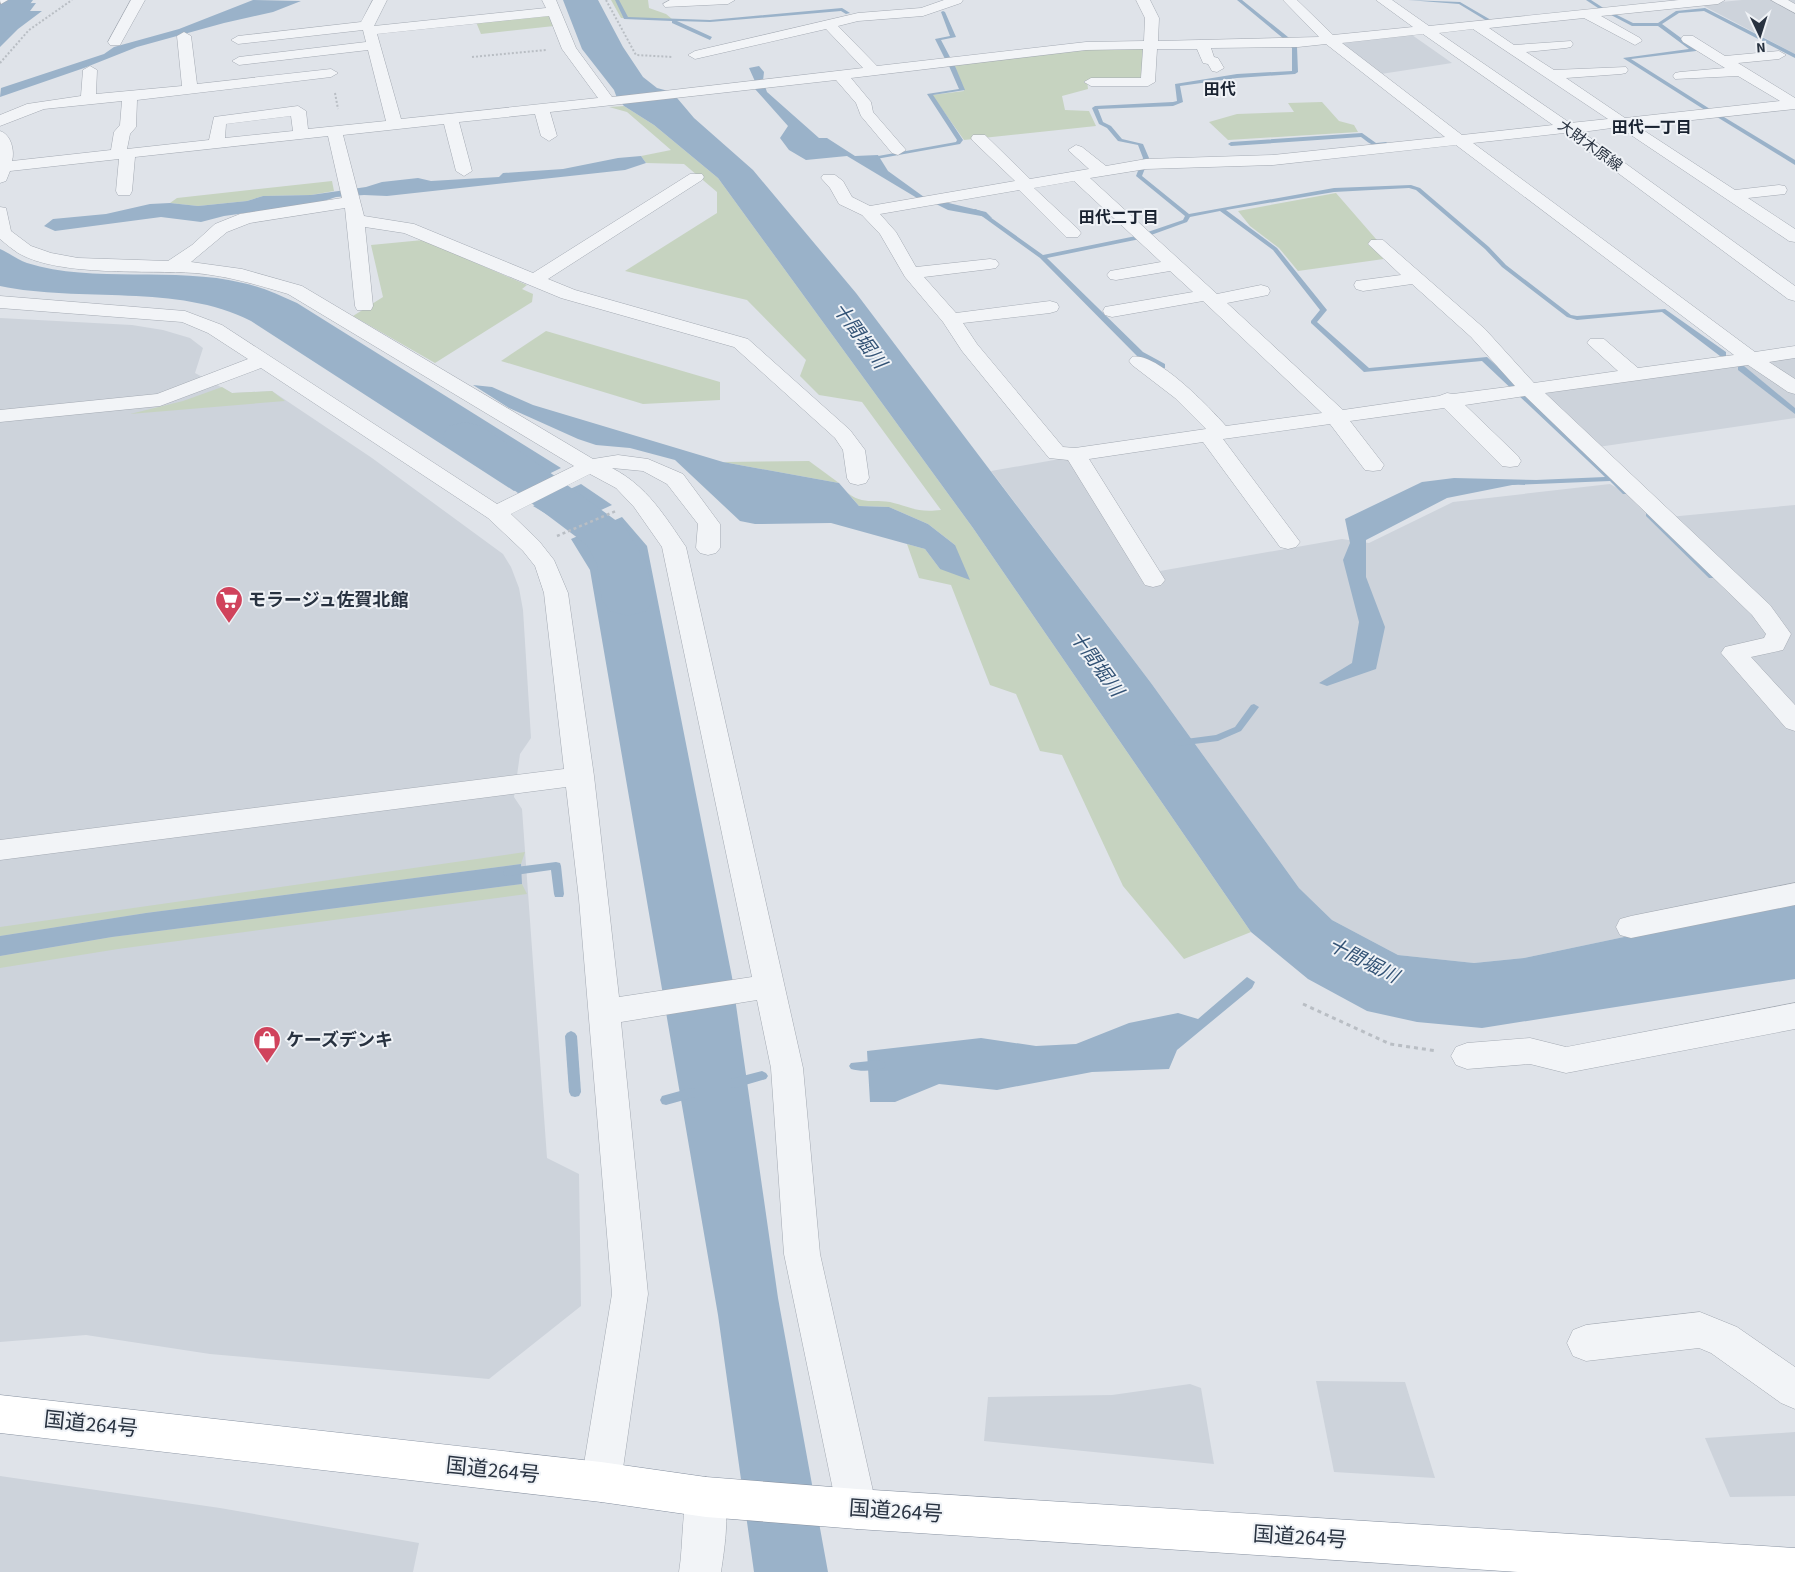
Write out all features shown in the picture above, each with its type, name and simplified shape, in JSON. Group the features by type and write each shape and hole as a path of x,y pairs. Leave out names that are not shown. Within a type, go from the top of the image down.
{"highway":[{"name":"国道264号","path":"0,1414 601,1482 706,1497 857,1509 1795,1569"}],"street":[{"path":"115,42 138,0"},
{"path":"380,0 368,28 395,124"},
{"path":"670,4 728,0"},
{"path":"695,55 829,24 854,11 883,16 923,12 950,0 956,0"},
{"path":"1091,82 1148,82 1152,44 1152,18 1143,0"},
{"path":"1290,0 1331,41 1458,140 1750,358 1795,388"},
{"name":"大財木原線","path":"1382,0 1568,129 1795,295"},
{"path":"0,136 6,153 0,171 217,143 761,85 1086,46 1203,44 1257,51 1291,44 1477,26 1709,0"},
{"path":"1778,0 1795,9"},
{"path":"1530,4 1551,18"},
{"path":"238,40 368,28 552,6 569,50 611,101"},
{"path":"1586,14 1635,41"},
{"path":"883,16 893,28"},
{"path":"829,24 874,71"},
{"path":"1477,26 1792,233"},
{"path":"184,36 190,88"},
{"path":"1688,39 1795,104"},
{"path":"1203,44 1208,60 1213,61 1217,68"},
{"path":"1512,49 1566,44"},
{"path":"239,61 374,45"},
{"path":"1722,60 1779,55"},
{"path":"88,100 90,70"},
{"path":"1552,75 1622,70"},
{"path":"1680,76 1740,71"},
{"path":"0,121 16,112 34,106 330,72"},
{"path":"841,76 863,102 866,113 898,150"},
{"path":"124,191 126,157 119,150 122,132 128,127 130,96"},
{"path":"868,212 1141,164 1273,160 1795,104"},
{"path":"541,108 549,136"},
{"path":"217,143 219,120 298,111 301,134"},
{"path":"450,118 464,171"},
{"path":"334,130 351,202 364,306"},
{"path":"978,138 1024,184 1026,189 1072,233"},
{"path":"1076,150 1102,171"},
{"path":"1077,175 1337,415 1340,423 1373,465"},
{"path":"535,280 696,177"},
{"path":"829,178 837,185 845,200 868,212 887,232 911,273 951,319 969,348 1057,453 1075,454 1447,399 1795,352"},
{"path":"1733,195 1779,190"},
{"path":"172,267 198,249 222,228 246,218 351,202 408,228 568,294 741,343 843,434 854,450 858,478"},
{"path":"0,212 3,233 25,250 48,258 78,263 172,267 242,274 295,290 587,468 624,483 642,502 674,547 787,1068 802,1254 840,1422 845,1461 857,1509"},
{"path":"1377,244 1478,333 1518,389 1663,518 1761,610 1779,634 1774,644 1734,653 1795,722"},
{"path":"911,273 990,264"},
{"path":"1116,275 1174,265"},
{"path":"1363,284 1417,278"},
{"path":"1112,311 1262,291"},
{"path":"0,302 185,317 214,329 262,362 504,509 541,559 556,593 580,776 615,1010 630,1294 601,1482"},
{"path":"951,319 1050,307"},
{"path":"1597,343 1633,374"},
{"path":"1139,361 1172,383 1205,413 1215,434 1288,542"},
{"path":"0,416 160,400 262,362"},
{"path":"1447,399 1510,461"},
{"path":"1075,454 1153,580"},
{"path":"504,509 587,468 618,461 648,465 674,478 709,524 708,548"},
{"path":"0,850 580,776"},
{"path":"1631,927 1795,894"},
{"path":"615,1010 770,986"},
{"path":"1467,1056 1530,1051 1566,1060 1795,1016"},
{"path":"1586,1343 1700,1330 1724,1340 1795,1390"},
{"path":"700,1572 704,1548 706,1497"}],"path":[{"path":"0,63 29,30 72,0"},
{"path":"606,0 636,55 669,57 695,55"},
{"path":"472,57 569,50"},
{"path":"330,72 342,126 334,130"},
{"path":"552,538 624,508"},
{"path":"1303,1004 1390,1044 1467,1056"}],"shaded area":[{"path":"1742,0 1795,0 1795,54 1700,4"},
{"path":"1412,35 1452,63 1381,74 1341,43"},
{"path":"0,318 132,325 163,330 190,338 203,348 195,373 232,393 272,391 372,458 503,554 511,567 519,588 523,610 531,738 520,754 514,797 522,809 547,1158 579,1174 581,1306 489,1379 210,1354 86,1335 0,1342"},
{"path":"1795,354 1795,418 1598,447 1535,390"},
{"path":"1071,457 1143,574 1342,539 1369,543 1453,502 1610,484 1669,517 1795,505 1795,905 1686,924 1524,958 1474,963 1398,955 1332,920 1299,888 1151,683 991,471"},
{"path":"1316,1381 1405,1382 1435,1478 1334,1472"},
{"path":"1190,1384 1201,1388 1214,1464 984,1441 988,1397 1112,1395"},
{"path":"1795,1432 1795,1496 1730,1497 1705,1438"},
{"path":"0,1476 220,1508 419,1543 413,1572 0,1572"}],"green space":[{"path":"611,0 648,0 649,8 666,14 672,19 621,18"},
{"path":"549,13 554,26 481,34 476,22"},
{"path":"1094,47 1146,47 1140,80 1087,81 1088,89 1062,96 1065,110 1089,111 1096,126 964,140 932,95 964,91 954,64"},
{"path":"1322,102 1339,121 1354,125 1358,132 1228,140 1209,122 1237,114 1294,112 1288,103"},
{"path":"624,106 654,125 718,178 973,528 1251,932 1184,959 1123,886 1062,755 1040,751 1016,694 990,685 951,585 919,578 907,544 925,549 940,569 955,545 928,524 889,507 859,506 848,493 853,497 863,500 890,502 920,510 941,510 862,402 819,395 800,376 806,360 747,300 625,271 717,213 717,192 684,164 646,163 641,156 671,150 627,112 609,107"},
{"path":"332,181 334,191 311,195 263,196 247,201 198,206 170,203 177,198"},
{"path":"1336,193 1376,239 1398,257 1298,271 1279,248 1250,226 1238,211"},
{"path":"423,240 527,285 522,289 533,294 532,302 435,363 353,316 383,297 371,245"},
{"path":"546,331 720,382 720,400 643,404 501,361"},
{"path":"222,387 232,393 272,391 285,401 130,414 183,401"},
{"path":"809,461 839,483 723,462"},
{"path":"525,852 521,864 146,913 0,936 0,927"},
{"path":"522,884 527,894 118,949 0,968 0,956 112,937"}],"water":[{"path":"253,0 301,1 273,12 224,23 137,47 84,68 0,97 1,88 104,54 114,47 179,29"},
{"name":"十間堀川","path":"563,0 598,0 623,47 643,77 657,88 672,92 694,118 753,170 856,293 1151,683 1299,888 1332,920 1398,955 1474,963 1524,958 1686,924 1795,905 1795,979 1482,1028 1417,1022 1367,1011 1308,979 1251,932 973,528 718,178 654,125 624,106 617,98 614,90 582,49"},
{"path":"36,3 30,11 42,11 18,29 0,47 0,4"},
{"path":"759,66 764,72 763,81 767,92 819,138 827,138 855,156 878,155 888,171 924,197 986,212 992,218 948,210 924,198 917,198 847,156 806,160 789,150 780,138 788,126 755,89 758,88 749,68"},
{"path":"641,156 646,163 625,170 387,196 336,197 321,202 224,216 201,222 161,217 55,231 44,226 53,219 106,214 150,204 170,203 198,206 247,201 263,196 311,195 366,187 382,182 418,178 431,181 499,177 503,173 563,169 618,158"},
{"path":"0,249 27,263 53,269 79,273 217,278 250,285 270,292 297,303 561,468 514,491 251,321 222,309 192,302 160,298 31,291 0,286"},
{"path":"473,385 492,387 533,405 723,462 839,483 859,506 889,507 928,524 955,545 970,580 940,569 925,549 831,523 755,524 740,521 675,460 630,448 596,445 578,439 509,408"},
{"path":"1454,478 1538,480 1447,498 1366,540 1366,577 1385,627 1376,669 1327,686 1319,683 1352,663 1359,622 1343,560 1350,543 1345,519 1422,482"},
{"path":"581,484 612,505 566,526 533,506"},
{"path":"622,517 647,546 732,977 778,1298 828,1572 754,1572 718,1315 590,570 571,539"},
{"path":"521,864 522,884 112,937 0,956 0,936 146,913"},
{"path":"1247,977 1255,982 1252,988 1177,1050 1169,1069 1092,1072 997,1090 939,1084 895,1102 870,1102 867,1051 981,1038 1036,1046 1076,1044 1129,1023 1178,1013 1198,1019"}],"waterway":[{"path":"0,25 19,0"},
{"path":"617,0 626,18 710,21 842,9 848,13"},
{"path":"1188,216 1139,176 1146,158 1140,144 1120,140 1109,127 1101,123 1095,108 1173,104 1180,102 1177,85 1237,76 1295,72 1295,48 1286,38 1239,0"},
{"path":"1410,0 1460,3 1489,20"},
{"path":"1588,0 1603,9"},
{"path":"1659,24 1678,12 1705,9 1795,56"},
{"path":"943,12 953,37 938,39 948,59"},
{"path":"1613,15 1632,25 1659,24"},
{"path":"674,22 710,38"},
{"path":"1659,24 1694,50 1626,58 1708,110"},
{"path":"867,160 958,143 960,140 930,94 962,90 952,66"},
{"path":"1719,116 1795,163"},
{"path":"1231,144 1362,135 1375,145 1386,144"},
{"path":"1221,209 1334,190 1409,186 1418,189 1487,248 1504,266 1569,316 1577,318 1663,310 1723,354"},
{"path":"1188,216 1221,209"},
{"path":"1221,209 1275,249 1324,310 1313,322 1367,370 1484,359 1626,492"},
{"path":"975,211 981,213 1042,257"},
{"path":"1042,257 1138,238 1185,221 1188,216"},
{"path":"1042,257 1140,354 1162,366"},
{"path":"1741,368 1795,412"},
{"path":"465,436 518,471 608,537 622,564 628,600"},
{"path":"1514,483 1610,479"},
{"path":"1649,514 1712,576"},
{"path":"1178,743 1218,738 1238,729 1254,707"},
{"path":"508,872 556,866 559,894"},
{"path":"571,1036 575,1092"},
{"path":"855,1066 880,1065"},
{"path":"735,1083 762,1076"},
{"path":"666,1100 691,1093"}],"place":[{"name":"モラージュ佐賀北館","path":"229,624"},
{"name":"ケーズデンキ","path":"267,1064"}],"district":[{"name":"田代","path":"1220,90"},
{"name":"田代一丁目","path":"1652,128"},
{"name":"田代二丁目","path":"1119,218"}]}
